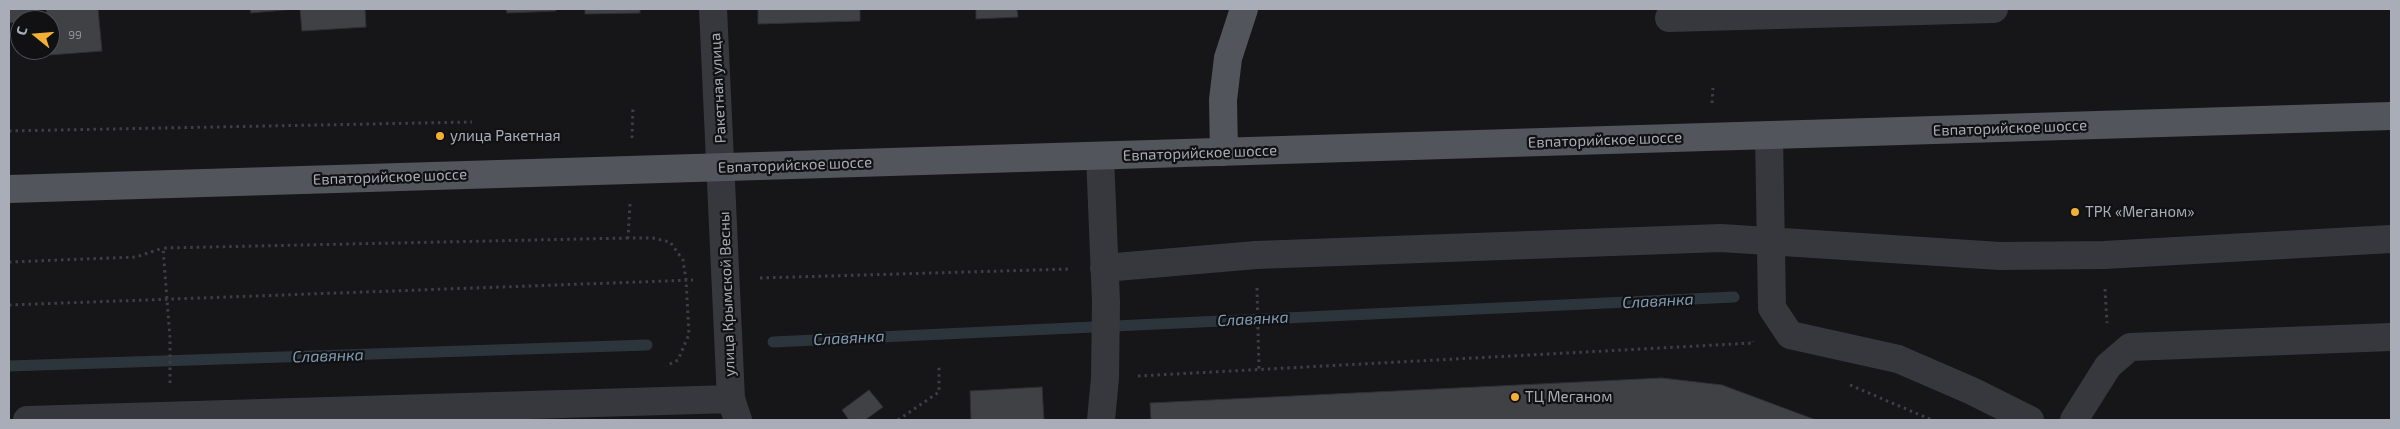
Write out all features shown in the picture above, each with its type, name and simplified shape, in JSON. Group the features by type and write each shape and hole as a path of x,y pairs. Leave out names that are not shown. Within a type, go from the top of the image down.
{"main road":[{"path":"1224,152 1223,100 1228,58 1244,9"},
{"name":"Евпаторийское шоссе","path":"9,189 2391,116"}],"street":[{"name":"Ракетная улица","path":"714,9 722,167"},
{"path":"1669,18 1994,9"},
{"path":"1769,135 1772,308 1790,335 1898,359 1972,391 2030,420"},
{"path":"1100,156 1106,302 1105,378 1101,420"},
{"name":"улица Крымской Весны","path":"722,167 735,409"},
{"path":"1104,268 1256,255 1721,238 2000,256 2104,255 2391,239"},
{"path":"2074,420 2108,366 2130,347 2391,337"},
{"path":"28,420 170,416 735,409"}],"path":[{"path":"1712,88 1712,108"},
{"path":"9,132 472,122"},
{"path":"9,262 136,257 163,248 628,238"},
{"path":"163,248 170,338 170,416"},
{"path":"1256,255 1259,370"},
{"path":"9,305 686,280 1104,268"},
{"path":"661,369 678,360 689,334 686,280"},
{"path":"1105,378 1423,359 1753,343 1752,334"},
{"path":"898,420 939,392 939,365"}],"building":[{"path":"9,9 32,9 10,10 9,23"},
{"path":"98,9 102,51 60,54 60,10 46,10"},
{"path":"250,9 295,9 251,13"},
{"path":"300,9 365,9 366,27 302,31"},
{"path":"506,9 556,9 556,11 507,13"},
{"path":"585,9 640,9 640,13 585,14"},
{"path":"758,9 860,9 860,21 758,24"},
{"path":"976,9 1017,9 1018,17 976,19"},
{"name":"ТЦ Меганом","path":"1662,378 1722,385 1816,420 1151,420 1150,403"},
{"path":"1042,387 1044,420 971,420 970,391"},
{"path":"869,390 883,407 865,420 849,420 842,410"}],"waterway":[{"name":"Славянка","path":"773,342 1734,297"},
{"name":"Славянка","path":"9,366 647,345"}],"place":[{"name":"улица Ракетная","path":"440,136"},
{"name":"ТРК «Меганом»","path":"2075,212"},
{"name":"ТЦ Меганом","path":"1515,397"}]}
